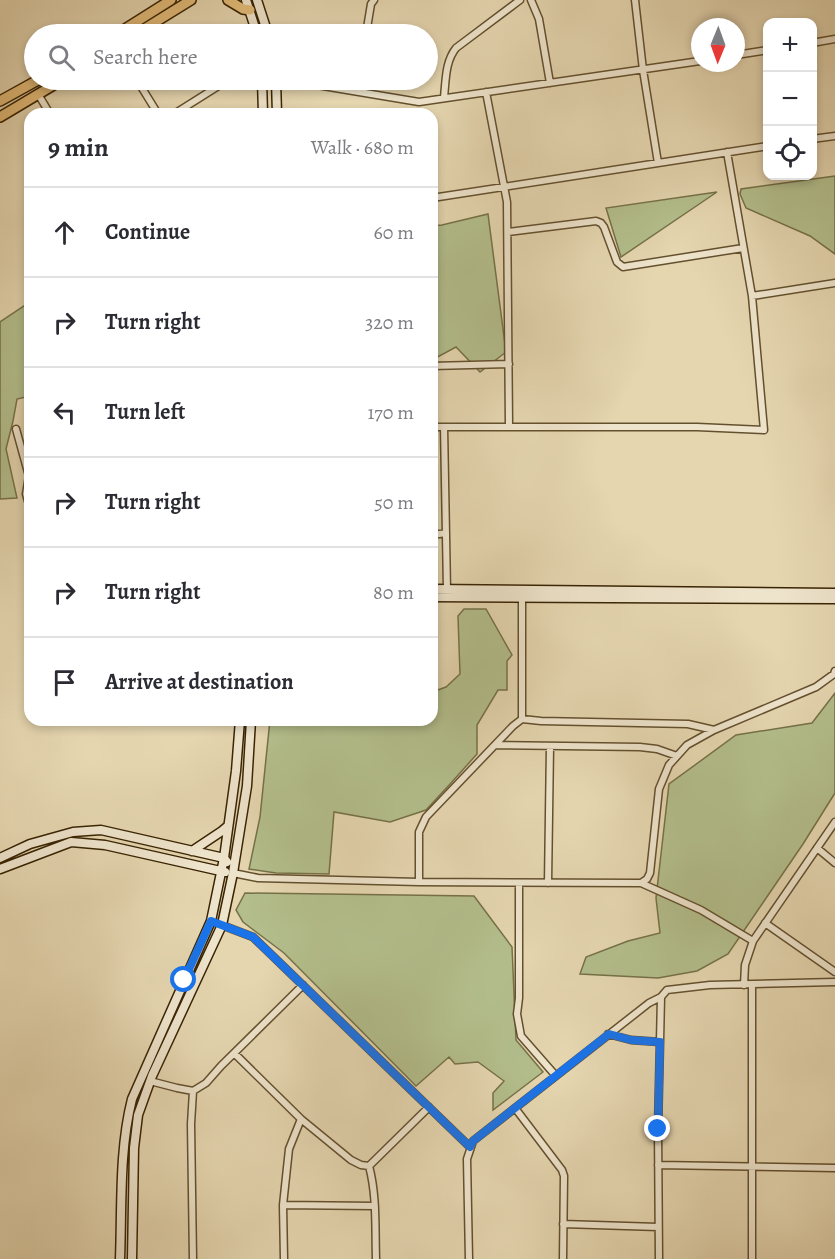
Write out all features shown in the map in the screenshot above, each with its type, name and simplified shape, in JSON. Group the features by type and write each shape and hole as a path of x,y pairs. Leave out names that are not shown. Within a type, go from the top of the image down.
{"main road":[{"path":"133,24 171,0"},
{"path":"151,24 191,0"},
{"path":"228,0 243,9 250,10"},
{"path":"0,101 24,88"},
{"path":"0,117 45,90"}],"street":[{"path":"246,0 254,24"},
{"path":"258,0 265,24"},
{"path":"367,24 370,4 374,0"},
{"path":"444,97 447,67 456,48 520,0"},
{"path":"531,0 539,19 550,83"},
{"path":"635,0 643,70 658,163"},
{"path":"817,42 835,39"},
{"path":"745,54 763,51"},
{"path":"346,90 419,102 691,62"},
{"path":"143,90 154,108"},
{"path":"184,108 212,90"},
{"path":"262,90 263,108"},
{"path":"276,90 277,108"},
{"path":"486,92 507,202 509,426"},
{"path":"38,94 46,108"},
{"path":"817,138 835,136"},
{"path":"438,197 763,147"},
{"path":"438,427 697,427 764,430 752,296 727,152"},
{"path":"507,232 596,221 604,227 617,262 623,267 743,248"},
{"path":"752,296 835,283"},
{"path":"438,366 509,364"},
{"path":"444,427 447,590"},
{"path":"16,429 24,458"},
{"path":"438,534 446,533"},
{"path":"438,589 835,599"},
{"path":"522,593 522,719"},
{"path":"438,597 522,593 835,593"},
{"path":"641,884 650,873 659,789 669,765 687,745 714,730 816,687 835,671"},
{"path":"419,882 419,832 426,817 522,719 688,724 714,730"},
{"path":"120,1259 126,1125 132,1099 211,921 224,858 240,726"},
{"path":"132,1259 134,1148 142,1101 222,925 247,786 251,726"},
{"path":"495,745 640,747 657,749 677,756"},
{"path":"548,883 550,746"},
{"path":"744,985 745,965 753,941 835,822"},
{"path":"192,850 228,825"},
{"path":"0,858 30,844 73,831 101,830 224,858 233,873"},
{"path":"0,869 71,842 105,844 221,872 258,878 641,884 700,910 753,941"},
{"path":"817,848 835,862"},
{"path":"519,883 518,1014 521,1036 556,1076"},
{"path":"211,921 253,937 470,1147"},
{"path":"765,923 835,972"},
{"path":"468,1259 467,1159 473,1141 649,1003 661,997 667,990 710,985 835,982"},
{"path":"150,1081 193,1091 207,1083 303,985"},
{"path":"752,985 752,1259"},
{"path":"659,1259 661,997"},
{"path":"609,1034 631,1040 660,1042"},
{"path":"234,1053 301,1119 351,1160 369,1166"},
{"path":"193,1091 191,1124 194,1259"},
{"path":"369,1166 429,1107"},
{"path":"515,1108 564,1176 563,1259"},
{"path":"284,1259 283,1205 289,1149 301,1119"},
{"path":"658,1165 835,1168"},
{"path":"369,1166 375,1206 376,1259"},
{"path":"283,1205 375,1206"},
{"path":"563,1224 658,1227"}],"green space":[{"path":"835,176 835,254 810,236 746,208 740,194 741,189"},
{"path":"717,192 621,257 606,208"},
{"path":"488,214 506,352 480,372 456,347 438,357 438,225"},
{"path":"24,306 24,397 17,399 6,449 17,498 0,499 0,322"},
{"path":"464,609 486,609 512,655 507,661 507,690 498,690 477,725 477,754 426,810 390,822 334,812 329,874 276,873 249,869 260,817 269,726 438,726 438,690 446,687 460,674 458,616"},
{"path":"835,693 835,793 728,954 697,971 658,978 580,974 586,957 628,941 660,933 656,898 669,784 736,735 812,723"},
{"path":"245,893 474,896 512,947 516,1040 543,1072 493,1110 493,1093 504,1081 478,1062 455,1064 449,1057 416,1086 284,953 243,922 236,910"}],"route":[{"path":"184,980 211,921 253,937 470,1147 473,1141 609,1034 631,1040 660,1042 658,1129"}]}
